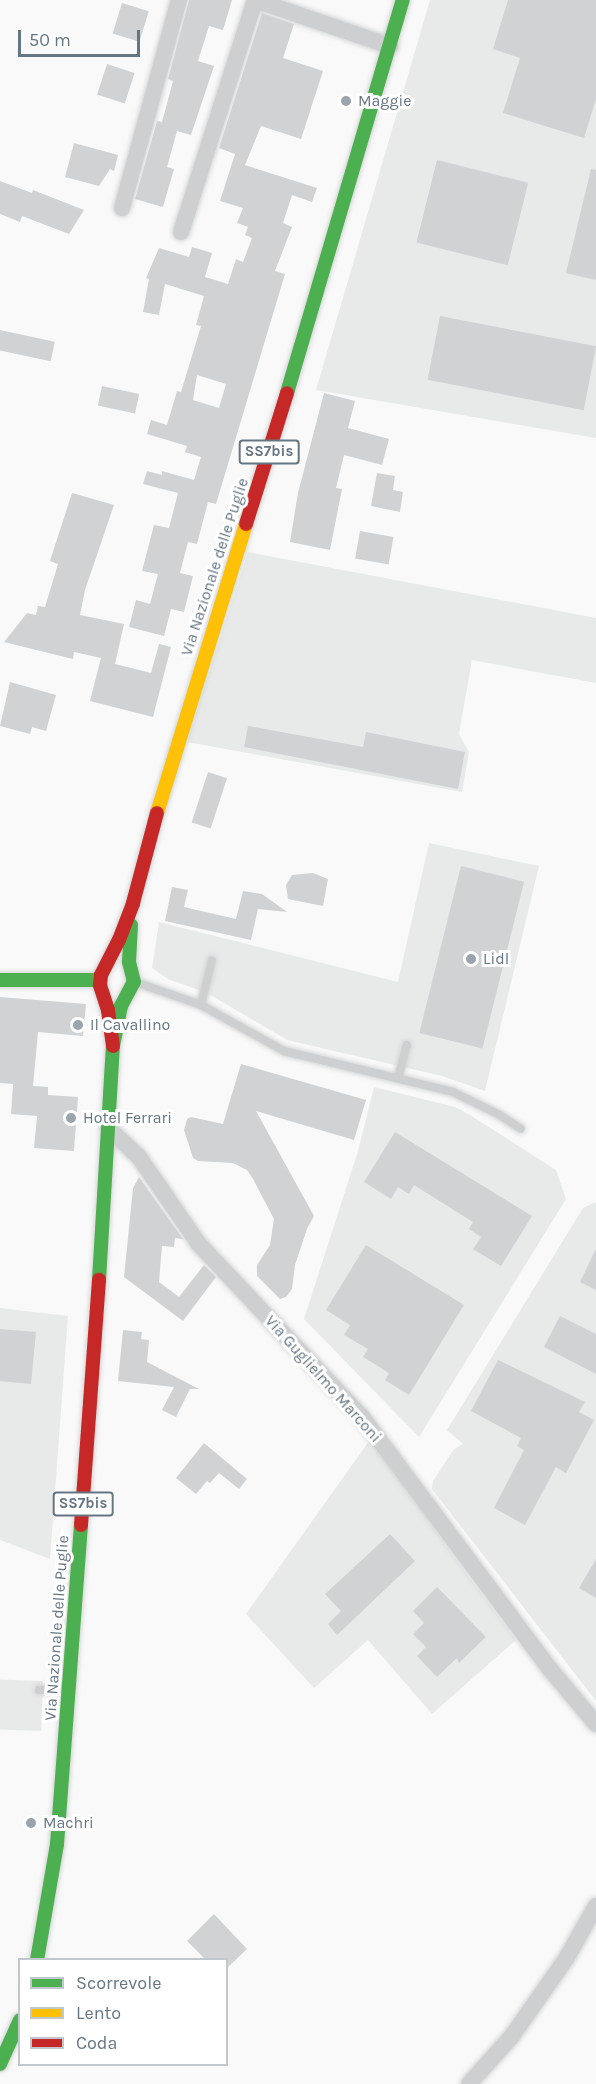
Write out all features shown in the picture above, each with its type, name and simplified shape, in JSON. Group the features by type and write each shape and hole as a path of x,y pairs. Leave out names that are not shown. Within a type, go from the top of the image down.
{"main road":[{"name":"Via Nazionale delle Puglie","path":"114,1046 102,980 133,903 150,836 221,597 266,463 403,0"},
{"name":"Via Nazionale delle Puglie","path":"37,1958 57,1844 94,1355 114,1046 121,1006 132,982 129,952 133,903"},
{"path":"0,981 102,980 119,963 132,982 117,998 108,996 102,980"},
{"path":"0,2064 18,2024"}],"street":[{"path":"122,208 179,0"},
{"path":"181,232 255,0 390,46"},
{"name":"Via Guglielmo Marconi","path":"108,1128 138,1157 198,1243 362,1417 549,1668 596,1724"},
{"path":"469,2084 525,2017 566,1959 596,1906"}],"lane":[{"path":"201,1005 212,960"},
{"path":"132,982 201,1005 284,1051 398,1078 469,1099 521,1129"},
{"path":"398,1078 407,1045"},
{"path":"39,1690 68,1689"}],"shaded area":[{"path":"430,0 596,0 596,438 316,390"},
{"path":"248,552 596,618 596,683 472,660 459,734 469,752 462,792 187,742"},
{"path":"429,843 539,866 485,1091 442,1076 287,1040 207,993 168,979 152,968 159,922 398,982"},
{"path":"374,1087 455,1107 470,1115 556,1170 566,1199 419,1437 304,1319 358,1151"},
{"path":"596,1202 596,1701 432,1489 433,1481 454,1449 463,1444 447,1430 583,1208"},
{"path":"0,1308 68,1316 50,1559 0,1540"},
{"path":"372,1437 454,1557 516,1640 432,1714 368,1640 314,1688 246,1614"},
{"path":"0,1679 43,1681 41,1731 0,1730"}],"building":[{"path":"189,0 232,0 223,30 209,26 198,61 214,66 191,135 177,131 167,167 174,169 163,207 135,199 157,121 162,122 173,81 168,79"},
{"path":"508,0 596,0 596,99 584,138 503,113 520,58 493,49"},
{"path":"122,3 149,11 139,42 113,34"},
{"path":"262,13 294,24 283,58 323,71 301,139 261,126 245,165 317,188 312,202 292,195 283,223 292,227 275,271 285,274 216,504 208,502 197,544 188,542 180,573 193,576 184,612 171,609 164,636 129,627 136,600 150,604 158,574 142,571 154,525 169,528 178,493 143,484 147,471 162,475 162,471 194,480 201,457 185,452 187,446 147,434 151,420 167,425 177,391 181,392 201,326 196,325 204,296 165,284 159,315 143,312 149,279 146,278 159,248 189,257 192,247 212,253 205,277 228,284 236,259 243,262 252,238 245,235 248,227 237,223 243,208 220,201 235,154 219,148","holes":["197,375 226,384 219,408 193,400"]},
{"path":"107,64 135,73 125,103 97,94"},
{"path":"74,143 118,155 114,171 110,169 99,186 65,177"},
{"path":"437,160 528,183 508,265 416,242"},
{"path":"591,169 596,170 596,280 566,273"},
{"path":"0,181 32,193 33,190 84,210 69,234 22,216 20,222 0,214"},
{"path":"440,316 596,346 584,410 428,380"},
{"path":"0,330 55,342 51,361 0,350"},
{"path":"102,386 139,394 135,413 98,406"},
{"path":"324,393 355,401 348,428 389,439 382,465 344,455 336,488 342,489 330,550 290,542 298,493"},
{"path":"377,473 395,476 393,490 403,492 400,512 371,506"},
{"path":"72,493 114,505 85,590 80,615 124,624 115,664 151,673 159,644 171,647 153,717 90,701 101,658 74,652 73,659 4,642 27,613 36,615 38,606 45,607 58,564 50,561"},
{"path":"360,531 393,537 389,564 355,559"},
{"path":"10,682 56,695 46,731 32,727 30,734 0,726"},
{"path":"248,726 363,747 366,732 465,752 458,789 244,747"},
{"path":"208,772 227,778 211,829 192,822"},
{"path":"461,866 524,882 482,1049 419,1033"},
{"path":"313,873 328,879 323,906 288,899 286,885 292,875"},
{"path":"172,887 188,890 184,907 236,919 243,891 262,894 287,912 258,909 251,940 165,921"},
{"path":"0,997 86,1004 83,1036 38,1032 33,1086 48,1087 48,1095 78,1097 74,1151 34,1148 37,1116 11,1114 13,1084 0,1083"},
{"path":"241,1064 366,1100 354,1140 256,1111 314,1216 307,1229 295,1265 292,1289 286,1297 280,1299 257,1276 257,1265 270,1245 274,1219 253,1179 247,1170 233,1163 198,1161 193,1158 184,1130 187,1119 191,1117 223,1124"},
{"path":"395,1132 532,1216 501,1266 473,1249 481,1237 469,1229 473,1222 414,1185 409,1194 398,1187 391,1199 364,1182"},
{"path":"139,1177 183,1239 175,1238 174,1247 162,1246 159,1282 179,1297 204,1265 216,1277 183,1321 124,1277 133,1188"},
{"path":"366,1245 464,1305 409,1395 385,1380 389,1373 363,1357 368,1349 344,1335 350,1325 326,1310"},
{"path":"596,1249 596,1290 580,1282"},
{"path":"560,1316 596,1334 596,1374 544,1347"},
{"path":"0,1329 36,1332 31,1384 0,1381"},
{"path":"123,1330 142,1332 141,1339 149,1340 147,1362 199,1389 190,1389 176,1417 162,1410 174,1387 118,1381"},
{"path":"498,1360 585,1402 579,1412 594,1420 566,1473 556,1467 525,1525 494,1508 524,1450 517,1446 521,1438 471,1411"},
{"path":"204,1443 247,1479 239,1489 219,1473 210,1483 207,1481 196,1494 176,1478"},
{"path":"390,1534 415,1561 337,1635 328,1624 341,1611 325,1594"},
{"path":"596,1559 596,1598 579,1588"},
{"path":"437,1587 486,1637 459,1663 457,1658 437,1677 417,1656 426,1647 413,1634 424,1623 413,1611"},
{"path":"214,1914 247,1949 228,1967 228,1958 204,1958 187,1941"}],"traffic: fast":[{"path":"287,393 403,0"},
{"path":"99,1280 113,1046 121,1006 134,982 129,962 131,925"},
{"path":"0,980 100,980"},
{"path":"37,1958 57,1844 81,1525"},
{"path":"0,2064 18,2024"}],"traffic: slow":[{"path":"157,813 246,524"}],"traffic: jam":[{"path":"246,524 287,393"},
{"path":"113,1046 108,1010 100,985 101,975 119,940 133,903 157,813"},
{"path":"81,1525 99,1280"}],"place":[{"name":"Maggie","path":"346,101"},
{"name":"Lidl","path":"471,959"},
{"name":"Il Cavallino","path":"78,1025"},
{"name":"Hotel Ferrari","path":"71,1118"},
{"name":"Machri","path":"31,1823"}]}
